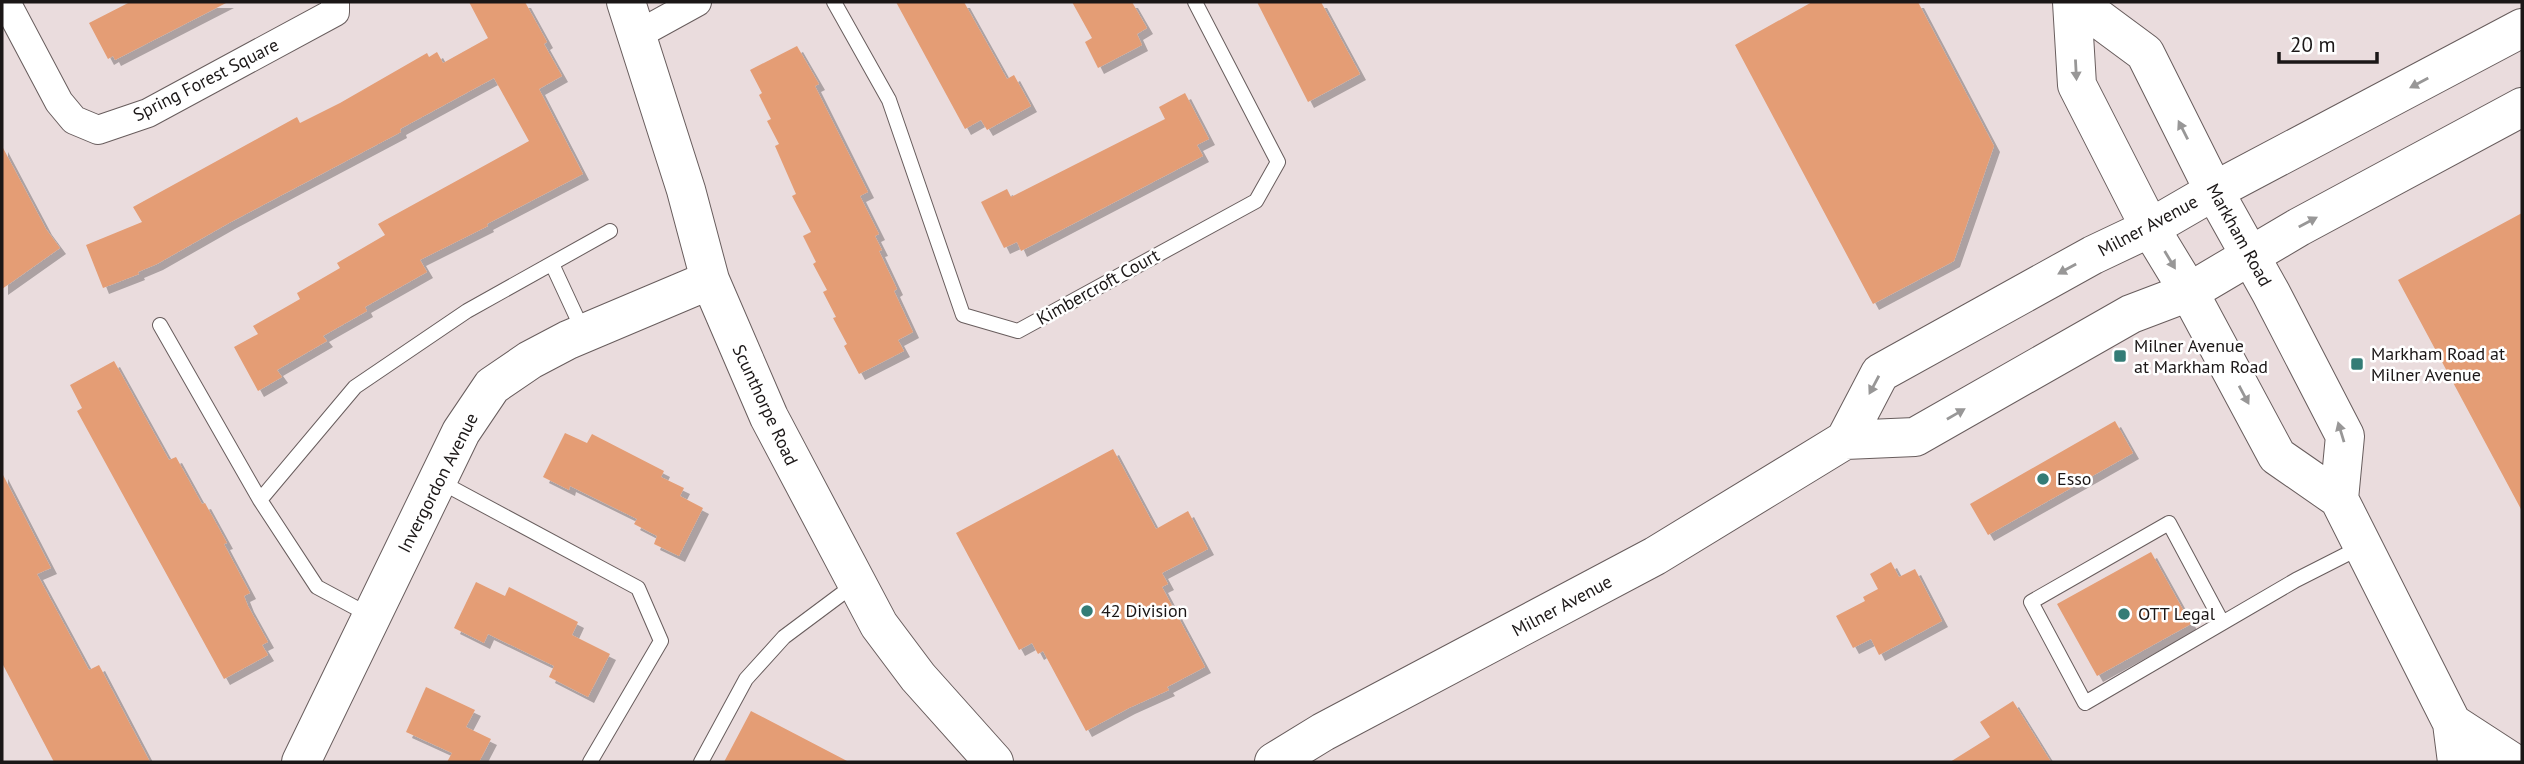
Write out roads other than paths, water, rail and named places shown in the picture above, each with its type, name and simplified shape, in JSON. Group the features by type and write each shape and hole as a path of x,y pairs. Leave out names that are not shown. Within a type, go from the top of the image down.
{"main road":[{"name":"Markham Road","path":"2074,2 2145,53 2214,191 2271,293 2345,436 2339,499"},
{"name":"Markham Road","path":"2074,2 2077,85 2150,228 2189,292 2277,456 2339,499 2452,723 2457,762"},
{"name":"Scunthorpe Road","path":"631,18 686,190 710,280 769,417 878,625 918,677 994,762"},
{"name":"Milner Avenue","path":"1845,440 1880,373 2093,255 2150,228 2214,191 2522,28"},
{"name":"Milner Avenue","path":"1274,762 1323,732 1654,556 1845,440 1915,437 2131,314 2189,292 2249,256 2522,107"},
{"name":"Invergordon Avenue","path":"309,759 437,480 461,432 492,387 530,360 710,280"},
{"path":"2452,723 2512,762"}],"street":[{"name":"Spring Forest Square","path":"6,2 59,102 74,120 98,130 148,113 334,12 335,2"},
{"path":"631,18 697,2"}],"lane":[{"name":"Kimbercroft Court","path":"834,2 888,100 963,315 1018,331 1256,201 1279,162 1195,2"},
{"path":"260,500 355,387 467,311 610,231"},
{"path":"552,264 584,334"},
{"path":"160,325 260,500 317,587 372,617"},
{"path":"437,480 638,588 660,641 590,762"},
{"path":"2222,622 2169,523 2031,602 2085,703 2296,580 2362,546"},
{"path":"701,762 746,679 784,637 855,583"}],"place":[{"name":"Milner Avenue at Markham Road","path":"2120,356"},
{"name":"Markham Road at Milner Avenue","path":"2357,364"},
{"name":"Esso","path":"2043,479"},
{"name":"42 Division","path":"1087,611"},
{"name":"OTT Legal","path":"2124,614"}]}
